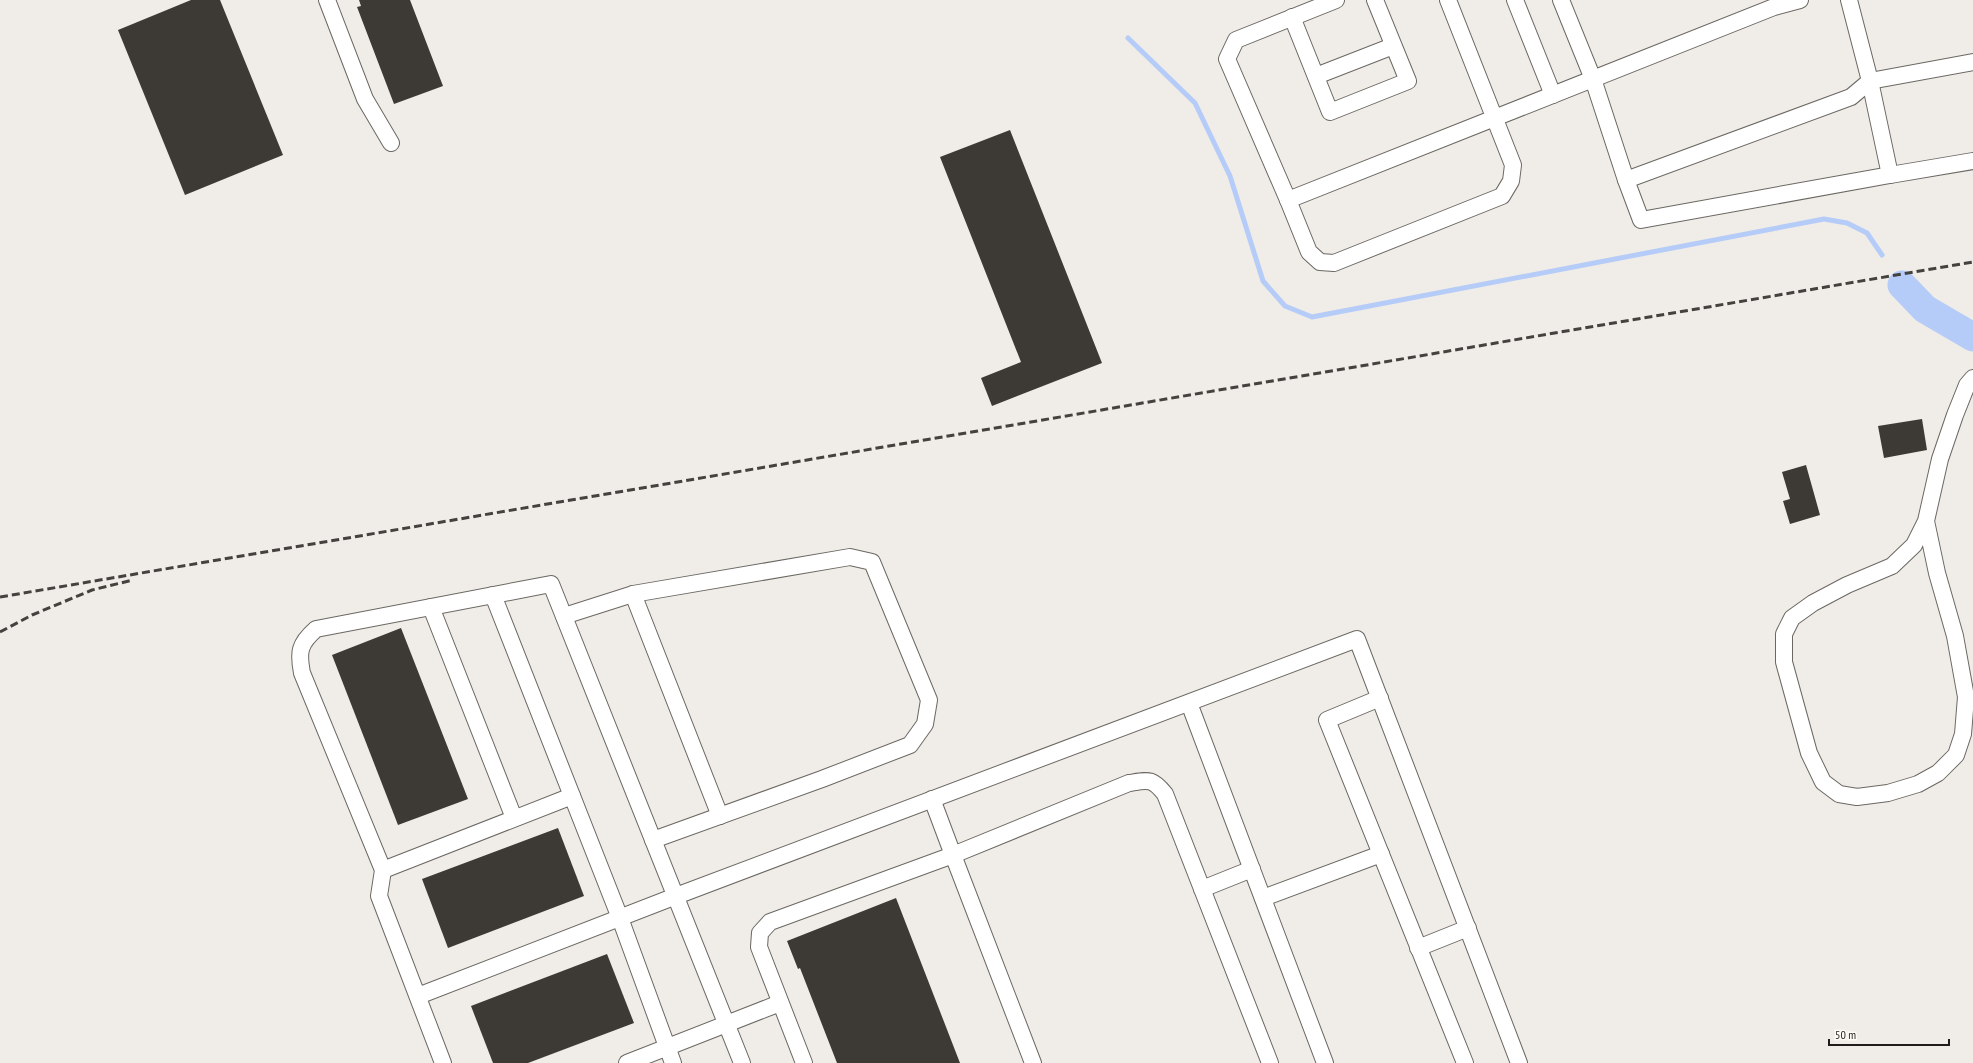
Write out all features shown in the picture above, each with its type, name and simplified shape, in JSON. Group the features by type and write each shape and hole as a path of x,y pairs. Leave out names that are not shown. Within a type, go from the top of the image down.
{"lane":[{"path":"327,0 365,99 391,143"},
{"path":"1336,0 1236,40 1227,59 1309,252 1320,262 1334,263 1502,196 1511,181 1513,165 1496,117 1448,0"},
{"path":"1292,17 1330,112 1408,81 1375,0"},
{"path":"1515,0 1553,94"},
{"path":"1561,0 1593,79 1626,180 1641,220 1973,161"},
{"path":"1288,200 1553,94 1774,8 1800,0"},
{"path":"1849,0 1870,81 1890,175"},
{"path":"1316,76 1393,46"},
{"path":"1626,180 1851,97 1870,81 1973,62"},
{"path":"1926,521 1936,573 1955,636 1966,697 1963,734 1956,755 1938,773 1918,784 1888,793 1857,797 1839,794 1823,782 1809,753 1784,662 1784,634 1792,618 1813,603 1847,585 1892,566 1914,545 1926,521 1940,459 1955,415 1967,385 1973,378"},
{"path":"564,616 633,594 850,557 872,562 929,700 925,724 910,745 653,840"},
{"path":"444,1063 379,896 383,870 302,673 299,656 305,639 316,629 551,584 742,1063"},
{"path":"633,594 720,816"},
{"path":"493,595 620,918 673,1063"},
{"path":"432,607 514,818"},
{"path":"418,996 676,896 1357,639 1519,1063"},
{"path":"1380,698 1327,720 1465,1063"},
{"path":"1189,703 1325,1063"},
{"path":"804,1063 758,947 760,933 770,922 953,855 1129,783 1144,780 1156,783 1165,794 1270,1063"},
{"path":"383,870 572,796"},
{"path":"932,800 1033,1063"},
{"path":"1263,898 1381,854"},
{"path":"1202,889 1252,869"},
{"path":"1418,948 1468,928"},
{"path":"627,1063 780,1002"}],"building":[{"path":"191,0 220,0 283,155 185,195 118,30"},
{"path":"359,0 410,0 443,86 394,104 357,7 361,6"},
{"path":"1010,130 1102,363 992,406 981,378 1021,362 940,157"},
{"path":"1922,419 1927,450 1884,458 1878,426"},
{"path":"1806,465 1820,515 1790,524 1783,501 1790,499 1782,472"},
{"path":"401,628 468,799 398,825 332,655"},
{"path":"558,828 584,896 448,948 422,879"},
{"path":"896,898 960,1063 837,1063 800,968 798,969 787,941"},
{"path":"607,954 634,1023 528,1063 493,1063 471,1006"}],"waterway":[{"path":"1128,38 1195,103 1230,176 1263,281 1285,306 1312,317 1824,219 1847,223 1867,233 1882,255"},
{"path":"1902,285 1925,309 1973,337"}],"railway":[{"path":"0,597 1973,262"},
{"path":"0,632 32,615 92,590 133,580"}]}
